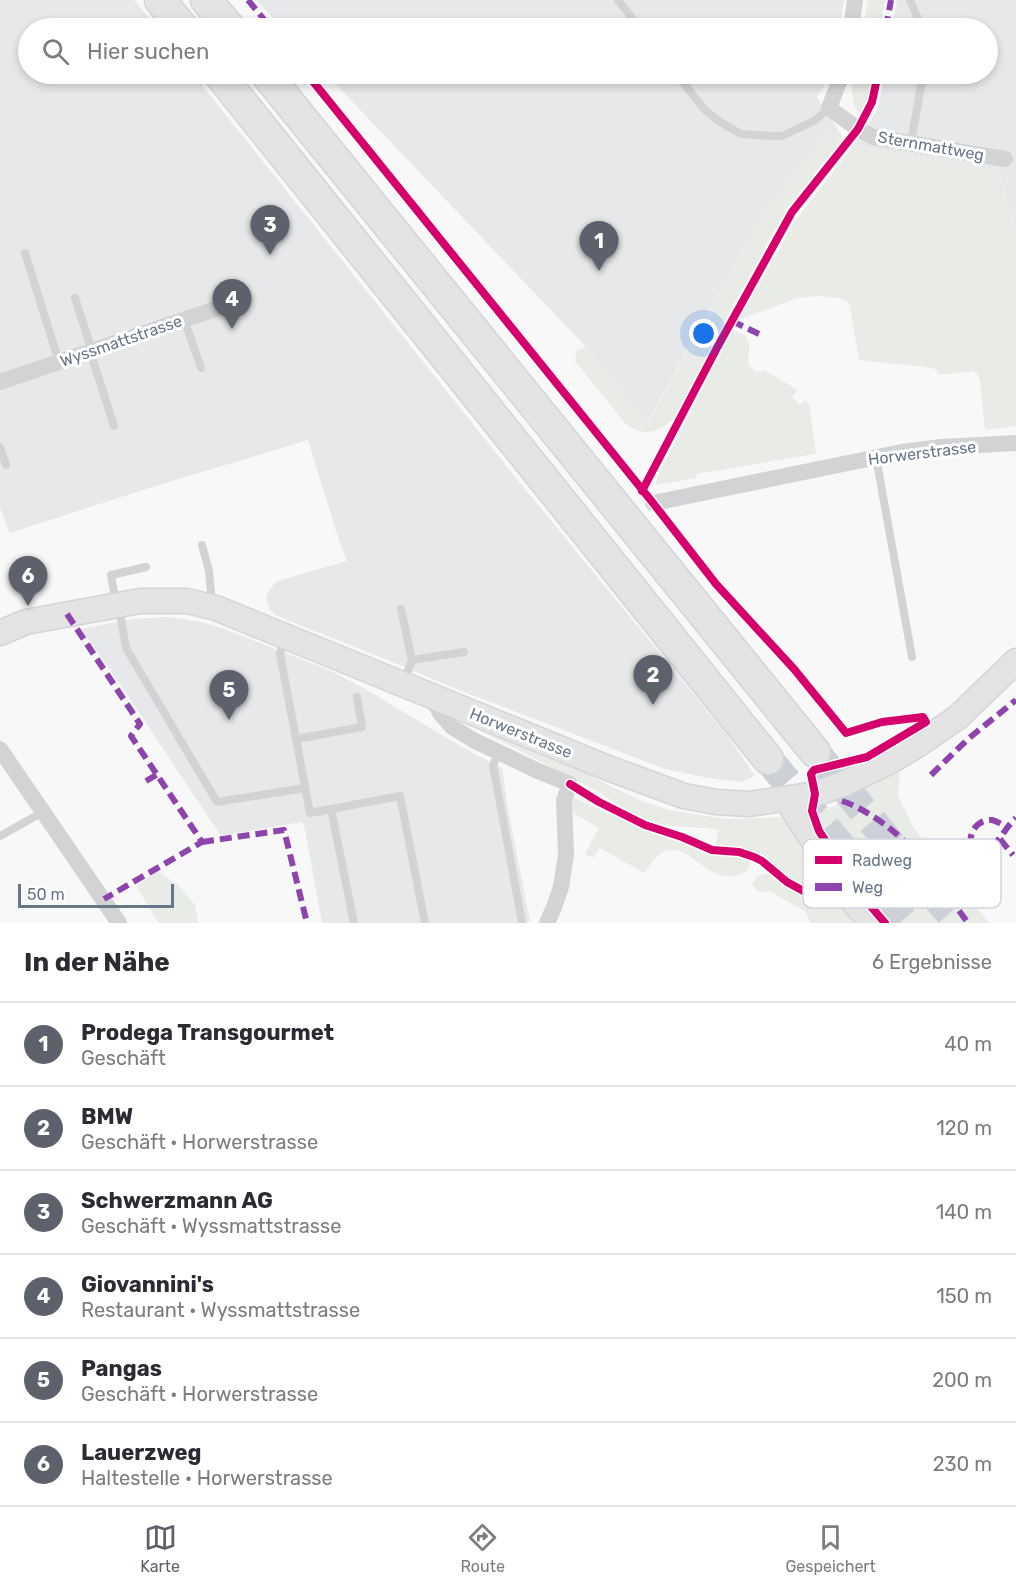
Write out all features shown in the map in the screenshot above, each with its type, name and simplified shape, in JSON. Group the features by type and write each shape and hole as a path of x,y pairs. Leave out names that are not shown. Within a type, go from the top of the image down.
{"highway":[{"path":"160,0 175,18"},
{"path":"206,0 221,18"},
{"path":"227,84 768,759"},
{"path":"274,84 815,752"}],"street":[{"path":"852,18 855,0"},
{"path":"829,108 838,84"},
{"name":"Sternmattweg","path":"829,108 873,137 1005,159"},
{"name":"Wyssmattstrasse","path":"0,382 242,300"},
{"name":"Horwerstrasse","path":"653,503 902,452 941,447 1016,443"},
{"name":"Horwerstrasse","path":"0,633 26,622 140,601 187,601 212,607 286,636 608,768 684,796 716,802 748,804 815,794 868,773 907,752 958,717 1016,661"},
{"path":"430,695 440,713 452,727 499,753 570,784 564,800 566,855 561,887 546,923"},
{"path":"0,749 119,923"},
{"path":"786,799 812,839"},
{"path":"859,908 872,923"}],"lane":[{"path":"618,0 632,18"},
{"path":"910,0 918,18"},
{"path":"684,84 705,110 741,134 782,136 814,121 829,108"},
{"path":"911,143 921,84"},
{"path":"26,253 59,362"},
{"path":"75,298 114,426"},
{"path":"184,319 201,368"},
{"path":"0,447 6,465"},
{"path":"876,457 912,657"},
{"path":"202,545 212,607"},
{"path":"146,567 111,575 126,648 217,802 305,788"},
{"path":"401,609 412,660 403,684"},
{"path":"286,636 280,654 310,813 400,796 425,923"},
{"path":"412,660 464,652"},
{"path":"296,739 362,727 357,697"},
{"path":"499,753 494,765 522,922"},
{"path":"331,809 354,923"},
{"path":"0,836 43,812"}],"shaded area":[{"path":"0,0 134,0 149,18 18,18 18,84 201,84 520,483 727,735 755,776 742,782 665,769 459,690 277,616 270,610 266,599 274,584 347,561 308,440 10,533 0,508"},
{"path":"256,0 844,0 841,18 273,18"},
{"path":"868,0 885,0 882,18 865,18"},
{"path":"897,0 1016,0 1016,230 999,171 854,145 876,112 882,84 998,84 998,18 894,18"},
{"path":"336,84 825,84 817,97 842,136 834,133 767,206 647,423 586,347"},
{"path":"853,84 870,84 867,101 861,113 855,108"},
{"path":"827,133 842,136 842,140 787,208 675,417 663,427 650,432 631,427 624,422 575,361 577,350 586,347 648,423 767,206"},
{"path":"854,145 999,171 1016,230 1016,426 985,430 980,381 978,375 973,371 939,375 933,368 859,360 849,302 839,298 818,296 797,298 739,320 795,221"},
{"path":"733,330 745,335 750,349 748,361 756,372 764,370 798,390 792,397 800,405 805,400 809,404 816,453 697,474 696,478 656,485 658,475"},
{"path":"170,617 222,628 331,671 502,768 530,921 523,923 322,923 304,825 301,822 221,836 81,629 132,619"},
{"path":"462,721 569,762 602,782 642,801 669,810 725,819 786,817 803,841 803,887 757,853 716,845 718,830 662,825 646,820 593,789"},
{"path":"900,772 898,795 912,825 922,839 829,839 818,815 841,803 845,797"},
{"path":"575,798 645,830 668,836 707,855 730,854 747,857 750,860 749,867 741,874 720,875 681,851 672,850 659,855 644,873 600,848 593,858 585,854 599,828 575,814 570,808 570,803"},
{"path":"158,871 178,885 195,905 198,923 159,923 136,886"},
{"path":"770,873 803,897 803,908 847,908 865,923 811,923 805,911 769,891 757,891 752,884 764,874"},
{"path":"879,908 976,908 990,923 891,923"}],"tunnel":[{"path":"815,752 887,839"},
{"path":"768,759 835,839"},
{"path":"892,908 905,923"},
{"path":"946,908 959,923"}],"marked path":[{"path":"248,0 263,18"},
{"path":"888,18 891,0"},
{"path":"732,321 759,334"},
{"path":"67,614 140,724 131,736 202,842 104,899"},
{"path":"931,775 968,739 1016,700"},
{"path":"146,781 158,774"},
{"path":"842,801 886,825 901,839"},
{"path":"999,839 1016,818"},
{"path":"971,839 974,828 987,820 1006,826"},
{"path":"202,842 284,830 307,923"},
{"path":"1001,840 1013,855"},
{"path":"957,908 968,923"}],"cycle path":[{"path":"315,84 716,584 794,669 846,733 882,722 923,717 926,722 867,757 814,770 811,774 815,794 812,811 824,839"},
{"path":"642,491 792,212 858,129 872,102 876,84"},
{"path":"570,784 599,802 645,825 712,850 739,852 754,857 787,882 803,891"},
{"path":"872,908 885,923"}],"place":[{"name":"Schwerzmann AG","path":"270,255"},
{"name":"Prodega Transgourmet","path":"599,271"},
{"name":"Giovannini's","path":"232,329"},
{"name":"Lauerzweg","path":"28,606"},
{"name":"BMW","path":"653,705"},
{"name":"Pangas","path":"229,720"}]}
